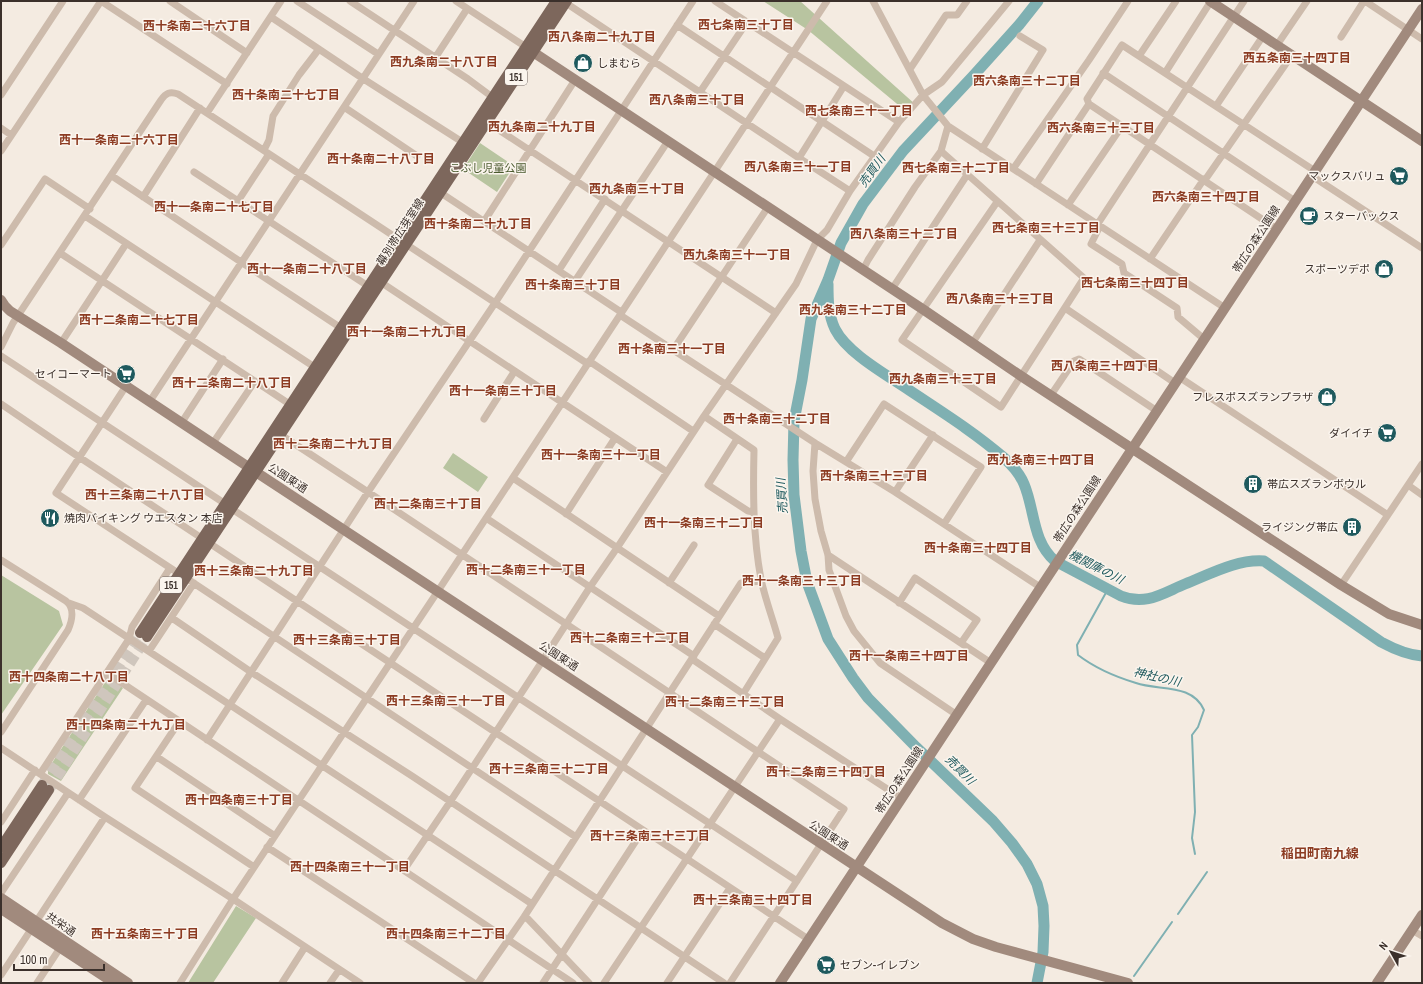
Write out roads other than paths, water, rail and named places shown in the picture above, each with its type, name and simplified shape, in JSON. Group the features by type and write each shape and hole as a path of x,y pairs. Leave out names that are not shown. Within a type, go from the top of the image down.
{"main road":[{"name":"幕別帯広芽室線","path":"144,635 529,49 563,1"},
{"name":"幕別帯広芽室線","path":"318,370 341,328 375,284"},
{"path":"1,847 45,787 1,863"}],"street":[{"path":"1,95 63,1"},
{"path":"1,151 101,1 227,84"},
{"path":"170,1 247,53"},
{"path":"297,1 378,54"},
{"path":"350,1 468,79 496,100"},
{"path":"150,401 414,1"},
{"path":"456,1 973,342 1021,376 1341,585 1390,614 1422,625"},
{"path":"563,1 850,191"},
{"path":"207,740 368,492 495,303 693,1"},
{"path":"716,1 899,122"},
{"path":"180,983 267,847 414,628 589,363 620,313 828,1"},
{"path":"873,1 925,97 947,124 982,149 1225,308"},
{"path":"910,69 946,15 957,14 967,1"},
{"path":"404,870 693,431 796,284 850,191 874,156 899,122 942,82 1009,1"},
{"path":"1013,169 1128,1"},
{"path":"1139,56 1176,1"},
{"path":"1165,73 1211,1 1422,141"},
{"path":"1204,339 1178,317 1177,308 1124,273 1122,264 1091,244 1099,226 1150,144 1244,1"},
{"path":"1277,45 1307,1"},
{"path":"1342,37 1365,1 1422,39"},
{"path":"207,113 280,2"},
{"path":"435,58 467,9"},
{"name":"帯広の森公園線","path":"780,983 1422,9"},
{"path":"271,16 362,78 467,145"},
{"path":"700,92 747,22"},
{"path":"677,25 874,156"},
{"path":"982,149 1043,50 1020,36"},
{"path":"1216,106 1263,36"},
{"path":"1277,228 1089,104 1087,99 1122,45 1244,124 1421,245"},
{"path":"238,201 266,152 273,116 299,75 319,49"},
{"path":"1150,259 1292,55"},
{"path":"1103,73 1295,201"},
{"path":"484,220 576,80"},
{"path":"799,158 844,86"},
{"path":"1,347 7,333 18,316 164,96 173,92 200,108 495,303 693,431"},
{"path":"1036,184 1089,104"},
{"path":"344,107 417,156"},
{"path":"143,197 200,108"},
{"path":"483,119 776,313"},
{"path":"860,268 868,260 915,187 941,152 947,124"},
{"path":"1068,205 1122,126"},
{"path":"1,128 11,135"},
{"path":"575,281 668,141"},
{"path":"941,152 1084,278 1001,407 902,340 997,202"},
{"path":"194,172 268,221 469,341 562,404 667,472"},
{"path":"892,289 967,175"},
{"path":"112,176 341,328"},
{"path":"1,245 45,179 90,209"},
{"path":"437,190 559,270 725,385 813,442 895,492 1040,587"},
{"path":"559,270 605,199"},
{"path":"673,350 768,207"},
{"path":"85,216 318,370"},
{"path":"973,342 1040,240"},
{"path":"62,343 126,244"},
{"path":"60,253 294,407"},
{"name":"公園東通","path":"1,300 5,306 18,316 62,343 942,923 996,947 1128,983"},
{"path":"1065,308 1388,515"},
{"path":"1,356 797,881"},
{"path":"182,422 223,359"},
{"path":"1051,395 1074,361 1079,359 1157,410"},
{"path":"484,419 514,372"},
{"path":"213,443 255,380"},
{"path":"126,386 56,493 576,837"},
{"path":"1,404 495,733 808,939"},
{"path":"846,462 884,404 981,468 944,524"},
{"path":"704,416 754,450 754,512 759,563 762,581 778,638 742,694"},
{"path":"277,433 844,809 730,983"},
{"path":"895,492 933,435"},
{"path":"566,514 615,438"},
{"path":"737,438 708,485 748,511 754,512"},
{"path":"813,442 814,499 828,555 829,570 846,616 854,631 880,663 957,714"},
{"path":"1341,585 1422,464"},
{"path":"512,478 719,616"},
{"path":"1408,485 1422,495"},
{"path":"486,518 590,587 693,658 742,694 901,798"},
{"path":"669,583 694,545"},
{"path":"828,555 991,662"},
{"path":"1,560 69,603 82,608 149,651 426,836 532,904"},
{"path":"149,651 172,618 182,576"},
{"path":"1,822 107,673 129,639 132,627 182,576"},
{"path":"899,602 915,578 976,620 961,643"},
{"path":"478,983 524,917 741,583 762,581"},
{"path":"1,732 68,630 72,616 69,603"},
{"path":"172,618 641,928 684,958 724,983"},
{"path":"714,624 765,658"},
{"path":"107,673 298,802 404,870 573,983"},
{"path":"79,800 146,700"},
{"path":"604,983 780,719"},
{"path":"179,722 136,788 254,868"},
{"path":"1,748 360,983"},
{"path":"157,756 275,836"},
{"path":"1,893 68,793"},
{"path":"1,975 105,817"},
{"path":"543,983 643,830"},
{"path":"267,847 474,983"},
{"path":"667,983 730,888"},
{"name":"共栄通","path":"1,898 60,948 114,983"},
{"name":"共栄通","path":"1,909 34,926 128,983"},
{"path":"1377,983 1422,915"},
{"path":"524,917 589,983"},
{"path":"1412,930 1422,936"},
{"path":"37,983 60,948"},
{"path":"282,983 305,948"},
{"path":"330,983 339,970"}],"waterway":[{"name":"売買川","path":"1037,983 1043,952 1043,906 1037,884 1027,864 1012,843 993,821 916,747 868,698 828,639 807,582 801,551 794,495 793,460 794,421 811,319 828,280 841,243 863,204 903,151 974,75 1019,25 1038,1"},
{"name":"機関庫の川","path":"828,284 831,318 835,329 849,347 868,363 946,414 981,439 1015,469 1028,494 1038,535 1042,544 1055,561 1121,596 1138,600 1154,597 1234,565 1244,562 1264,561 1381,642 1401,651 1422,656"},
{"name":"神社の川","path":"1108,589 1077,645 1078,655 1099,668 1128,681 1183,692 1199,701 1204,710 1198,727 1192,735 1195,812 1192,838 1195,854"},
{"name":"神社の川","path":"1178,914 1207,872"},
{"name":"神社の川","path":"1134,976 1172,922"}],"tunnel":[{"path":"42,785 140,633"},
{"path":"49,790 147,637"}],"place":[{"name":"しまむら","path":"583,63"},
{"name":"マックスバリュ","path":"1399,176"},
{"name":"スターバックス","path":"1309,216"},
{"name":"スポーツデポ","path":"1384,269"},
{"name":"セイコーマート","path":"126,374"},
{"name":"フレスポスズランプラザ","path":"1327,397"},
{"name":"ダイイチ","path":"1387,433"},
{"name":"帯広スズランボウル","path":"1253,484"},
{"name":"焼肉バイキング ウエスタン 本店","path":"50,518"},
{"name":"ライジング帯広","path":"1352,527"},
{"name":"セブン-イレブン","path":"826,965"}],"district":[{"name":"西七条南三十丁目","path":"746,25"},
{"name":"西十条南二十六丁目","path":"197,26"},
{"name":"西八条南二十九丁目","path":"602,37"},
{"name":"西五条南三十四丁目","path":"1297,58"},
{"name":"西九条南二十八丁目","path":"444,62"},
{"name":"西六条南三十二丁目","path":"1027,81"},
{"name":"西十条南二十七丁目","path":"286,95"},
{"name":"西八条南三十丁目","path":"697,100"},
{"name":"西七条南三十一丁目","path":"859,111"},
{"name":"西九条南二十九丁目","path":"542,127"},
{"name":"西六条南三十三丁目","path":"1101,128"},
{"name":"西十一条南二十六丁目","path":"119,140"},
{"name":"西十条南二十八丁目","path":"381,159"},
{"name":"西八条南三十一丁目","path":"798,167"},
{"name":"西七条南三十二丁目","path":"956,168"},
{"name":"西九条南三十丁目","path":"637,189"},
{"name":"西六条南三十四丁目","path":"1206,197"},
{"name":"西十一条南二十七丁目","path":"214,207"},
{"name":"西十条南二十九丁目","path":"478,224"},
{"name":"西七条南三十三丁目","path":"1046,228"},
{"name":"西八条南三十二丁目","path":"904,234"},
{"name":"西九条南三十一丁目","path":"737,255"},
{"name":"西十一条南二十八丁目","path":"307,269"},
{"name":"西七条南三十四丁目","path":"1135,283"},
{"name":"西十条南三十丁目","path":"573,285"},
{"name":"西八条南三十三丁目","path":"1000,299"},
{"name":"西九条南三十二丁目","path":"853,310"},
{"name":"西十二条南二十七丁目","path":"139,320"},
{"name":"西十一条南二十九丁目","path":"407,332"},
{"name":"西十条南三十一丁目","path":"672,349"},
{"name":"西八条南三十四丁目","path":"1105,366"},
{"name":"西九条南三十三丁目","path":"943,379"},
{"name":"西十二条南二十八丁目","path":"232,383"},
{"name":"西十一条南三十丁目","path":"503,391"},
{"name":"西十条南三十二丁目","path":"777,419"},
{"name":"西十二条南二十九丁目","path":"333,444"},
{"name":"西十一条南三十一丁目","path":"601,455"},
{"name":"西九条南三十四丁目","path":"1041,460"},
{"name":"西十条南三十三丁目","path":"874,476"},
{"name":"西十三条南二十八丁目","path":"145,495"},
{"name":"西十二条南三十丁目","path":"428,504"},
{"name":"西十一条南三十二丁目","path":"704,523"},
{"name":"西十条南三十四丁目","path":"978,548"},
{"name":"西十二条南三十一丁目","path":"526,570"},
{"name":"西十三条南二十九丁目","path":"254,571"},
{"name":"西十一条南三十三丁目","path":"802,581"},
{"name":"西十二条南三十二丁目","path":"630,638"},
{"name":"西十三条南三十丁目","path":"347,640"},
{"name":"西十一条南三十四丁目","path":"909,656"},
{"name":"西十四条南二十八丁目","path":"69,677"},
{"name":"西十三条南三十一丁目","path":"446,701"},
{"name":"西十二条南三十三丁目","path":"725,702"},
{"name":"西十四条南二十九丁目","path":"126,725"},
{"name":"西十三条南三十二丁目","path":"549,769"},
{"name":"西十二条南三十四丁目","path":"826,772"},
{"name":"西十四条南三十丁目","path":"239,800"},
{"name":"西十三条南三十三丁目","path":"650,836"},
{"name":"稲田町南九線","path":"1320,853"},
{"name":"西十四条南三十一丁目","path":"350,867"},
{"name":"西十三条南三十四丁目","path":"753,900"},
{"name":"西十五条南三十丁目","path":"145,934"},
{"name":"西十四条南三十二丁目","path":"446,934"}],"park label":[{"name":"こぶし児童公園","path":"488,168"}]}
